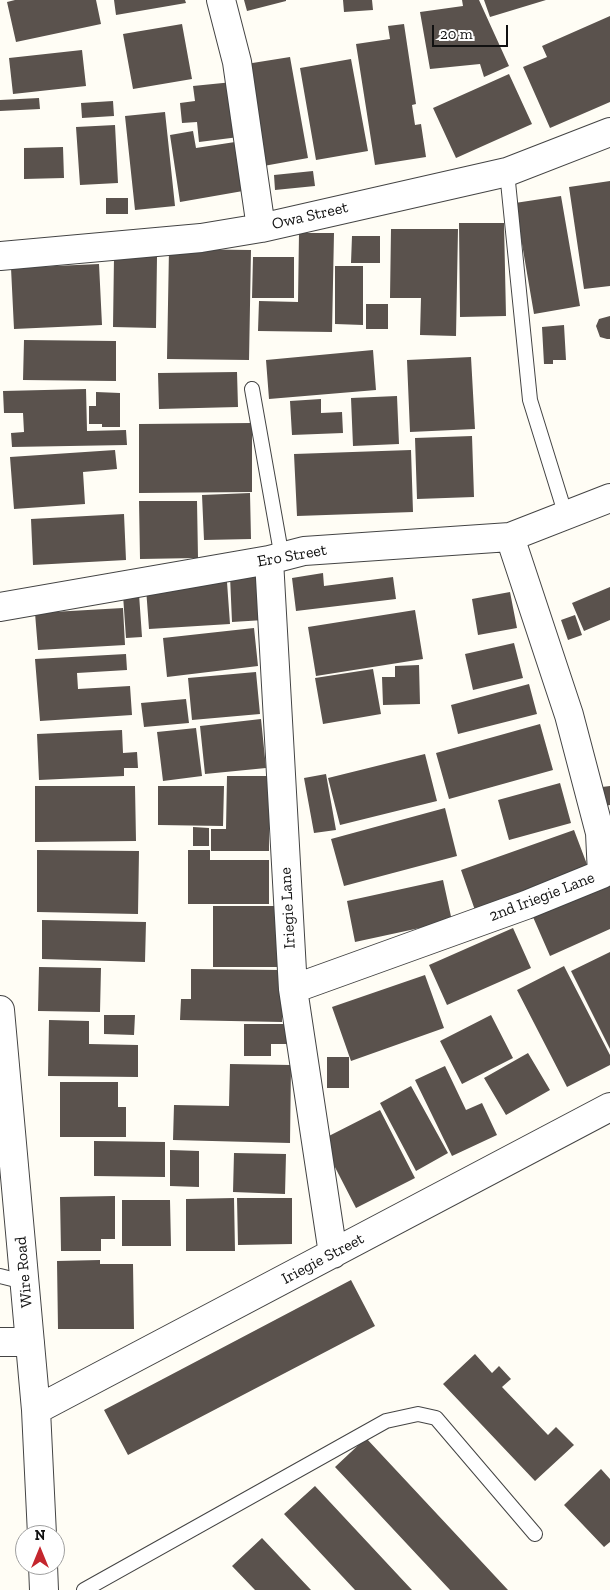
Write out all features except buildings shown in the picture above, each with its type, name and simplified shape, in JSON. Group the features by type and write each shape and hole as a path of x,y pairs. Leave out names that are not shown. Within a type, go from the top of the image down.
{"street":[{"path":"221,0 237,62 261,228"},
{"name":"Owa Street","path":"0,256 201,238 261,228 507,172 610,132"},
{"name":"Ero Street","path":"0,607 276,559 304,551 510,537 610,498"},
{"name":"2nd Iriegie Lane","path":"293,989 526,905 602,874 600,833 569,715 510,537"},
{"name":"Iriegie Lane","path":"276,559 293,989 333,1254"},
{"name":"Wire Road","path":"0,1010 12,1279 30,1342 36,1410 42,1525"},
{"name":"Iriegie Street","path":"36,1410 610,1107"},
{"path":"0,1342 30,1342"},
{"path":"43,1575 44,1590"}],"lane":[{"path":"507,172 530,400 566,516"},
{"path":"252,389 276,559"},
{"path":"84,1590 386,1421 418,1414 436,1418 535,1534"}]}
